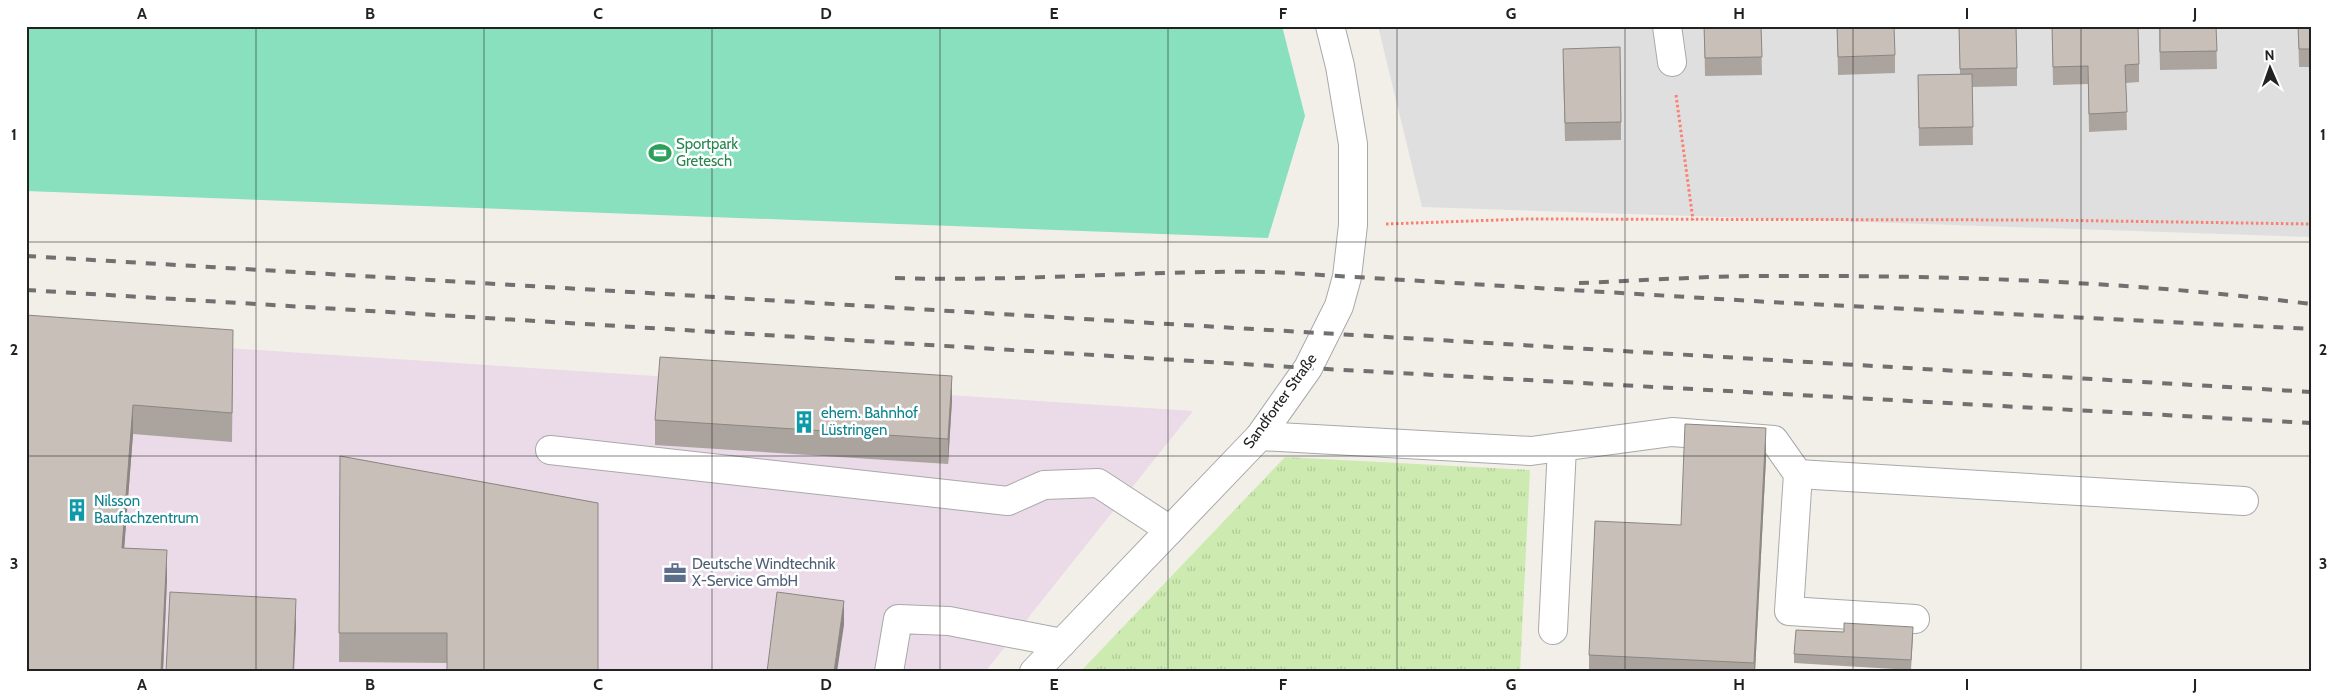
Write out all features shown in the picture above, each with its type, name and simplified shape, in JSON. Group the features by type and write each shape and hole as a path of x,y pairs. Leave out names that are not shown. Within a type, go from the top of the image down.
{"street":[{"name":"Sandforter Straße","path":"1034,672 1260,436 1308,368 1339,306 1347,277 1353,225 1353,144 1340,66 1330,26"},
{"path":"1667,26 1672,62"},
{"path":"1260,436 1531,451 1672,432 1774,440 1798,474 1789,611 1915,619"},
{"path":"1553,630 1562,448"},
{"path":"550,450 1008,500 1044,485 1098,483 1170,530"},
{"path":"1798,474 2244,501"},
{"path":"889,672 898,619 949,622 1062,643"}],"path":[{"path":"1672,62 1693,220"},
{"path":"1353,225 1526,219 2042,220 2311,224"}],"shaded area":[{"path":"1378,26 2311,26 2311,237 1422,207"},
{"path":"26,335 1193,411 985,672 26,672"}],"green space":[{"name":"Sportpark Gretesch","path":"26,26 1282,26 1305,116 1268,238 26,191"},
{"path":"1285,457 1530,470 1520,672 1080,672"}],"building":[{"path":"1704,26 1761,26 1762,57 1705,58"},
{"path":"1837,26 1894,26 1895,55 1838,57"},
{"path":"1959,26 2016,26 2017,68 1960,69"},
{"path":"2052,26 2138,26 2139,64 2125,65 2127,112 2089,114 2088,66 2053,67"},
{"path":"2160,26 2216,26 2217,51 2160,52"},
{"path":"2298,26 2311,26 2311,49 2299,49"},
{"path":"1620,47 1621,122 1565,123 1563,49"},
{"path":"1972,74 1973,127 1919,128 1918,75"},
{"name":"Nilsson Baufachzentrum","path":"26,315 233,330 232,413 133,405 122,548 167,550 161,672 26,672"},
{"name":"ehem. Bahnhof Lüstringen","path":"660,357 952,376 948,439 655,420"},
{"path":"1685,424 1766,428 1754,663 1589,655 1595,521 1681,525"},
{"path":"340,456 598,503 598,672 447,672 447,633 339,633"},
{"path":"170,592 296,599 293,672 166,672"},
{"path":"777,592 844,601 834,672 767,672"},
{"path":"1844,623 1913,627 1911,660 1794,654 1796,630 1844,632"}],"railway":[{"path":"26,256 2311,392"},
{"path":"895,278 942,279 1272,272 1770,302 2311,329"},
{"path":"1579,283 1741,276 1969,278 2174,290 2311,304"},
{"path":"26,290 1308,368 2311,423"}],"place":[{"name":"Sportpark Gretesch","path":"660,153"},
{"name":"ehem. Bahnhof Lüstringen","path":"804,422"},
{"name":"Nilsson Baufachzentrum","path":"77,510"},
{"name":"Deutsche Windtechnik X-Service GmbH","path":"675,573"}]}
